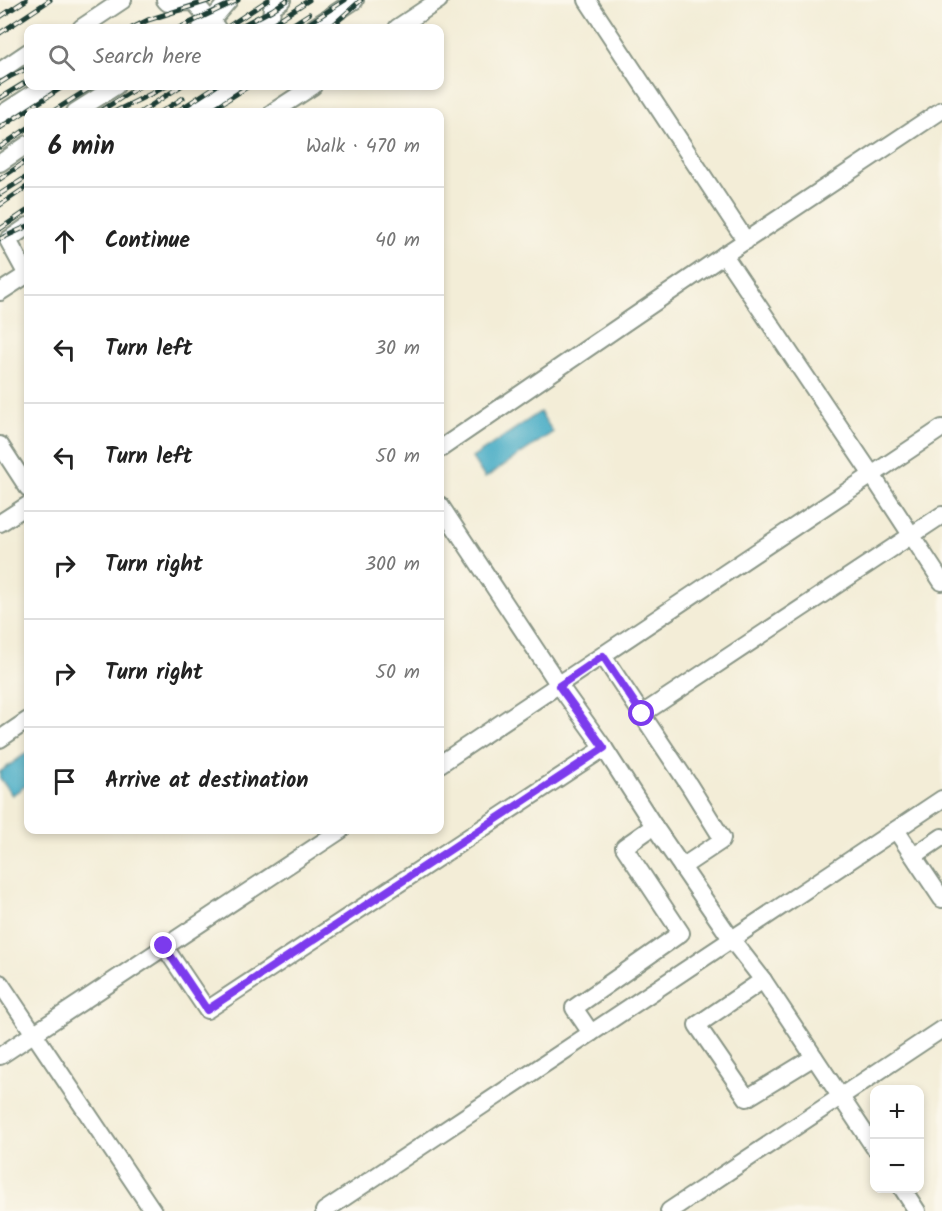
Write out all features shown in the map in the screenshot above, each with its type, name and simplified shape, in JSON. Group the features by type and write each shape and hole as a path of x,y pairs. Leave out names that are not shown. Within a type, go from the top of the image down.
{"lane":[{"path":"87,24 123,0"},
{"path":"165,0 168,3 194,2 209,24"},
{"path":"211,24 228,0"},
{"path":"263,24 272,19 272,7 282,0"},
{"path":"320,24 356,0 365,0"},
{"path":"403,24 439,0"},
{"path":"587,0 746,241"},
{"path":"0,71 24,55"},
{"path":"0,115 39,90"},
{"path":"80,108 102,90"},
{"path":"198,108 225,90"},
{"path":"279,108 307,90"},
{"path":"444,446 724,255 942,110"},
{"path":"0,163 24,147"},
{"path":"24,229 8,240 24,267"},
{"path":"724,255 942,582"},
{"path":"0,292 24,277"},
{"path":"444,761 942,428"},
{"path":"0,445 24,482"},
{"path":"0,524 24,508"},
{"path":"444,511 559,686 604,748 732,940 763,980 870,1142"},
{"path":"642,714 942,515"},
{"path":"603,656 722,838 721,842 682,867"},
{"path":"0,739 24,723"},
{"path":"164,946 207,1010 604,748"},
{"path":"324,1211 942,799"},
{"path":"591,1033 574,1008 681,933 624,847 654,826"},
{"path":"896,830 942,899"},
{"path":"0,1056 335,834"},
{"path":"914,856 942,837"},
{"path":"763,980 697,1025 747,1098 814,1057"},
{"path":"0,983 153,1211"},
{"path":"669,1211 942,1029"},
{"path":"905,1193 917,1211"}],"water":[{"path":"540,412 553,432 485,478 472,458"},
{"path":"24,755 24,787 12,795 0,778 0,772"}],"railway":[{"path":"0,17 26,0"},
{"path":"0,33 50,0"},
{"path":"140,24 211,0"},
{"path":"187,24 238,0"},
{"path":"232,24 268,0"},
{"path":"245,24 287,0"},
{"path":"272,24 309,0"},
{"path":"308,24 345,0"},
{"path":"334,24 361,0"},
{"path":"293,24 309,14"},
{"path":"0,83 24,70"},
{"path":"0,98 24,83"},
{"path":"30,108 58,90"},
{"path":"58,108 87,90"},
{"path":"105,108 134,90"},
{"path":"122,108 159,90"},
{"path":"147,108 175,90"},
{"path":"182,108 210,90"},
{"path":"214,108 243,90"},
{"path":"167,108 183,98"},
{"path":"0,128 24,112"},
{"path":"0,147 24,131"},
{"path":"0,179 24,163"},
{"path":"0,194 24,179"},
{"path":"0,205 24,189"},
{"path":"0,229 24,213"},
{"path":"0,239 24,228"}],"route":[{"path":"164,946 207,1010 604,748 559,686 603,656 642,714"}]}
